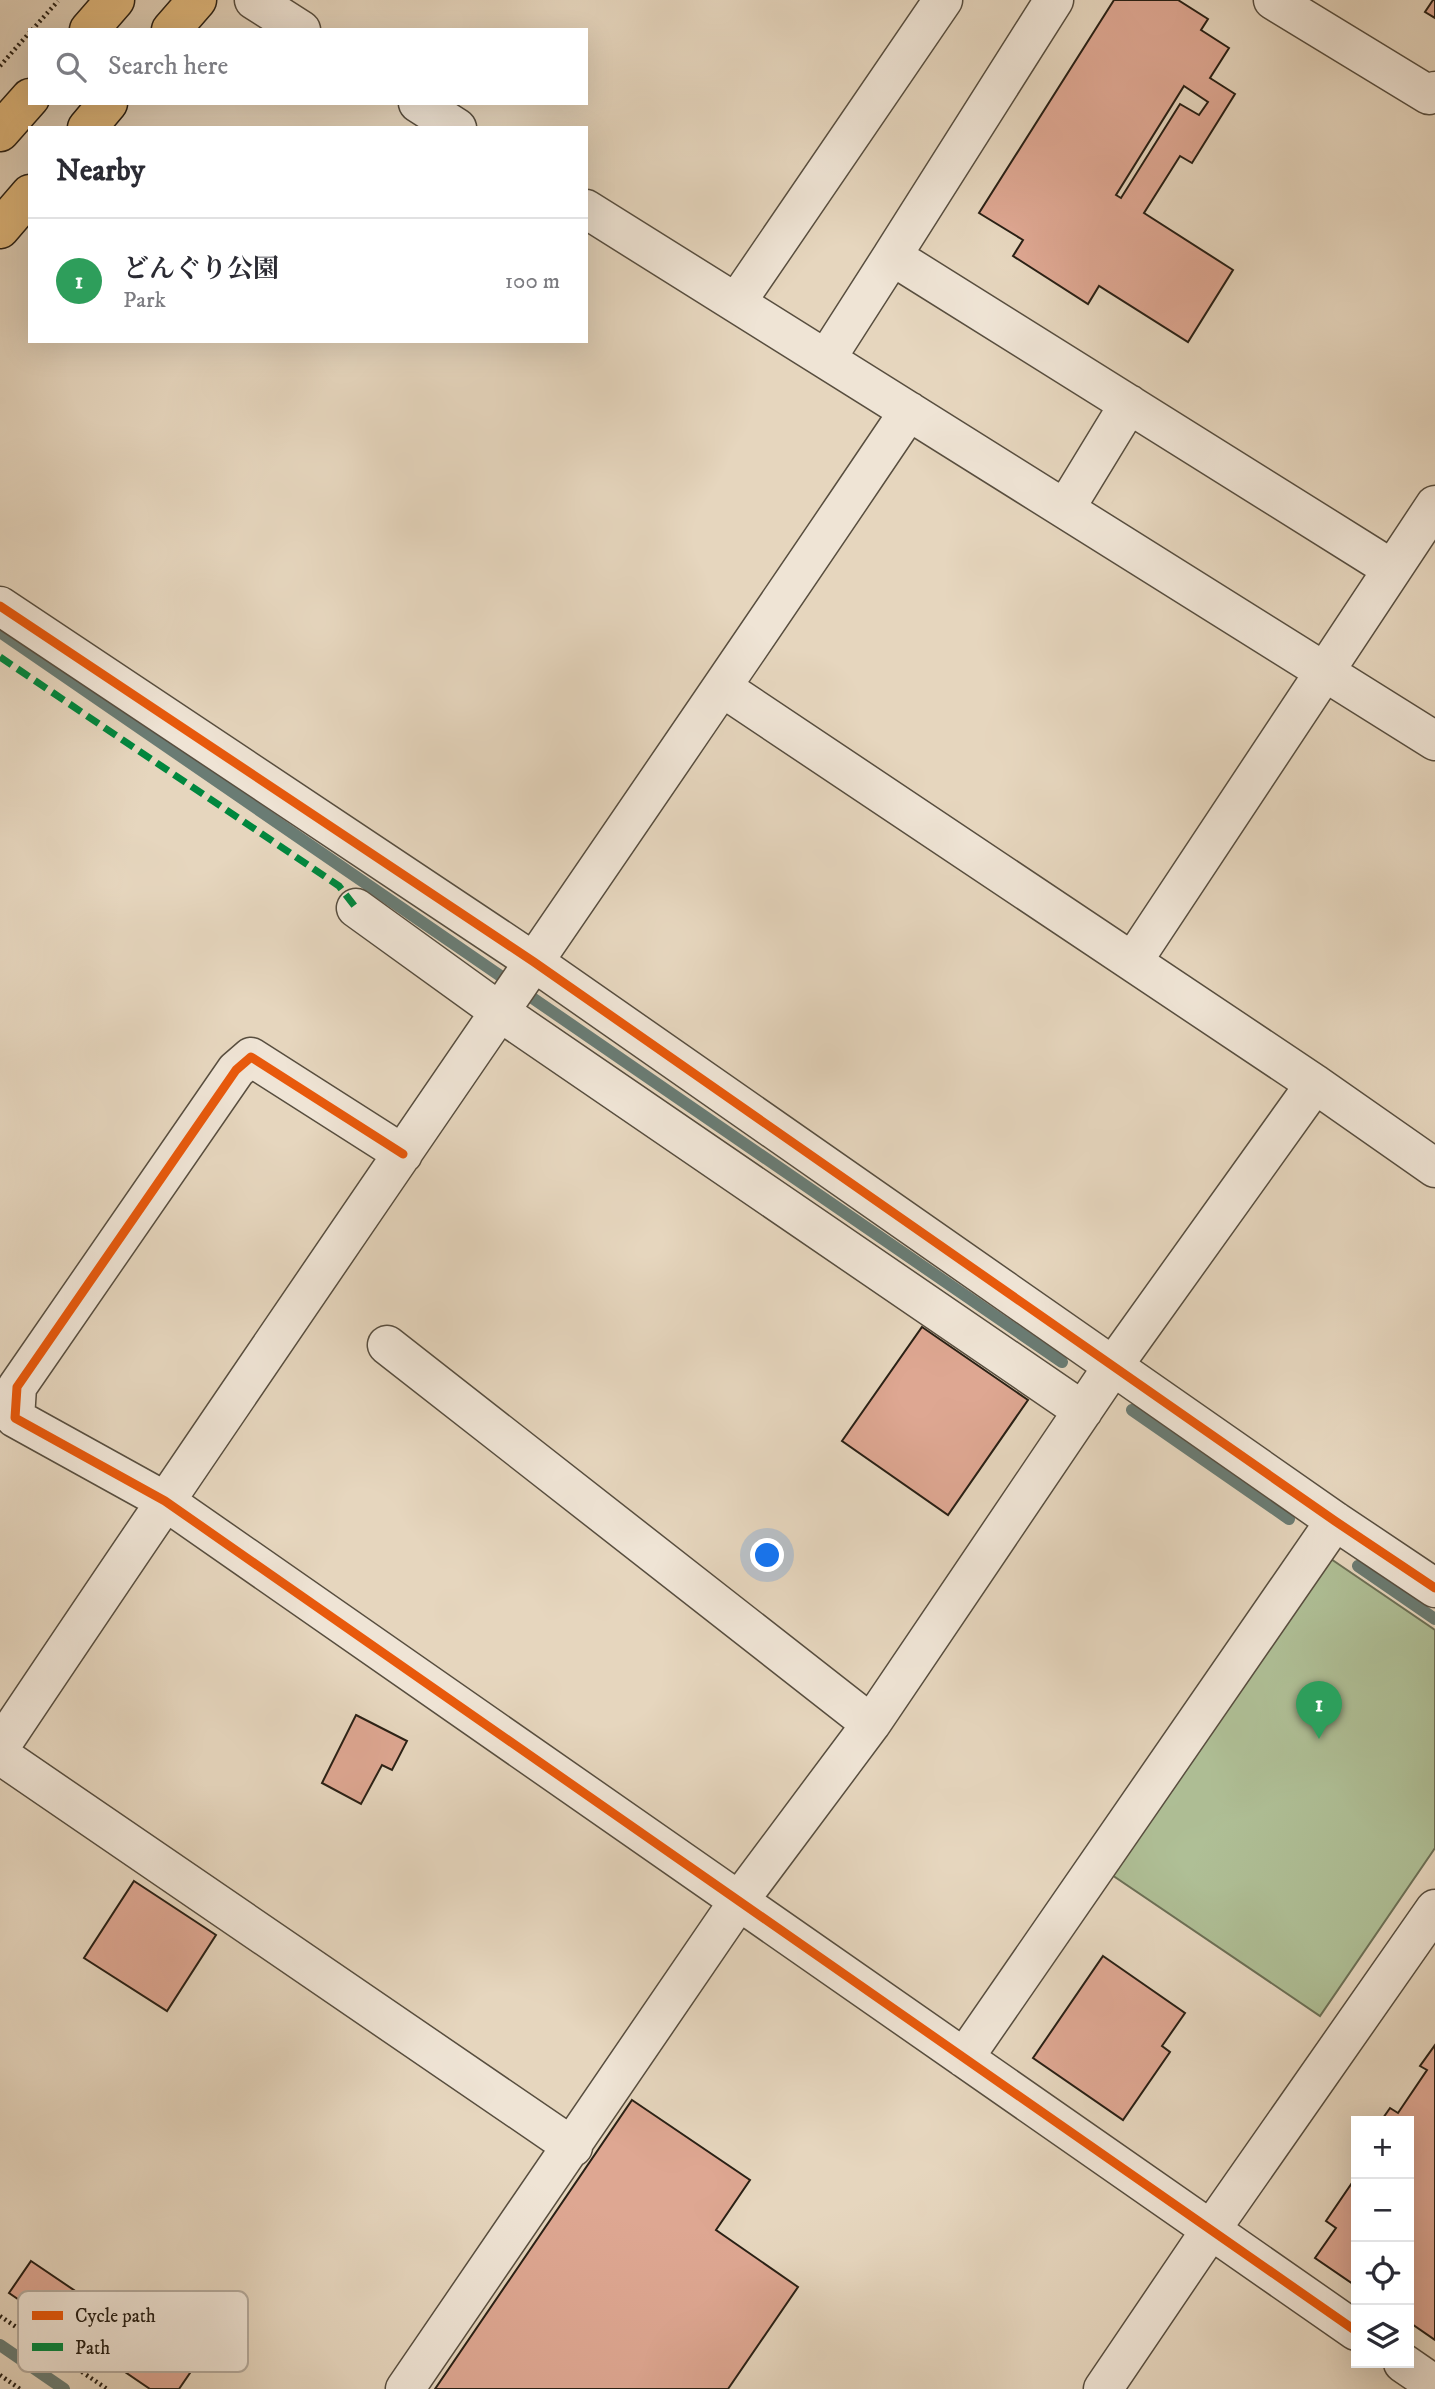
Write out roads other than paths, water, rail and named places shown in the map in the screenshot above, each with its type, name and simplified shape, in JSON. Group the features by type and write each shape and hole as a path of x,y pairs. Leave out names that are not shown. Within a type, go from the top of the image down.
{"highway":[{"path":"91,28 115,0"},
{"path":"173,28 197,0"},
{"path":"0,132 28,100"},
{"path":"89,126 106,105"},
{"path":"0,229 28,196"}],"street":[{"path":"254,0 298,28"},
{"path":"736,303 943,0"},
{"path":"826,359 1054,0"},
{"path":"1273,0 1429,95 1435,91"},
{"path":"421,105 454,126"},
{"path":"588,210 1435,741"},
{"path":"892,256 1392,569"},
{"path":"1065,509 1129,404"},
{"path":"0,1747 164,1501 723,688 909,411"},
{"path":"1133,961 1435,505"},
{"path":"0,606 534,962 1435,1588"},
{"path":"723,688 1133,961 1435,1168"},
{"path":"356,908 500,1012 1083,1411"},
{"path":"402,1154 251,1057 236,1070 17,1387 7,1416 164,1501 1351,2328"},
{"path":"405,2389 738,1902 872,1724 1113,1366 1315,1084"},
{"path":"387,1345 872,1724"},
{"path":"964,2058 1335,1521"},
{"path":"0,1755 573,2147"},
{"path":"1103,2389 1435,1909"},
{"path":"1410,2368 1435,2385"}],"waterway":[{"path":"0,632 1062,1362"},
{"path":"1132,1410 1289,1519"},
{"path":"1358,1566 1435,1619"},
{"path":"0,2345 18,2357"},
{"path":"39,2372 64,2389"}],"place":[{"name":"どんぐり公園","path":"1319,1739"}]}
